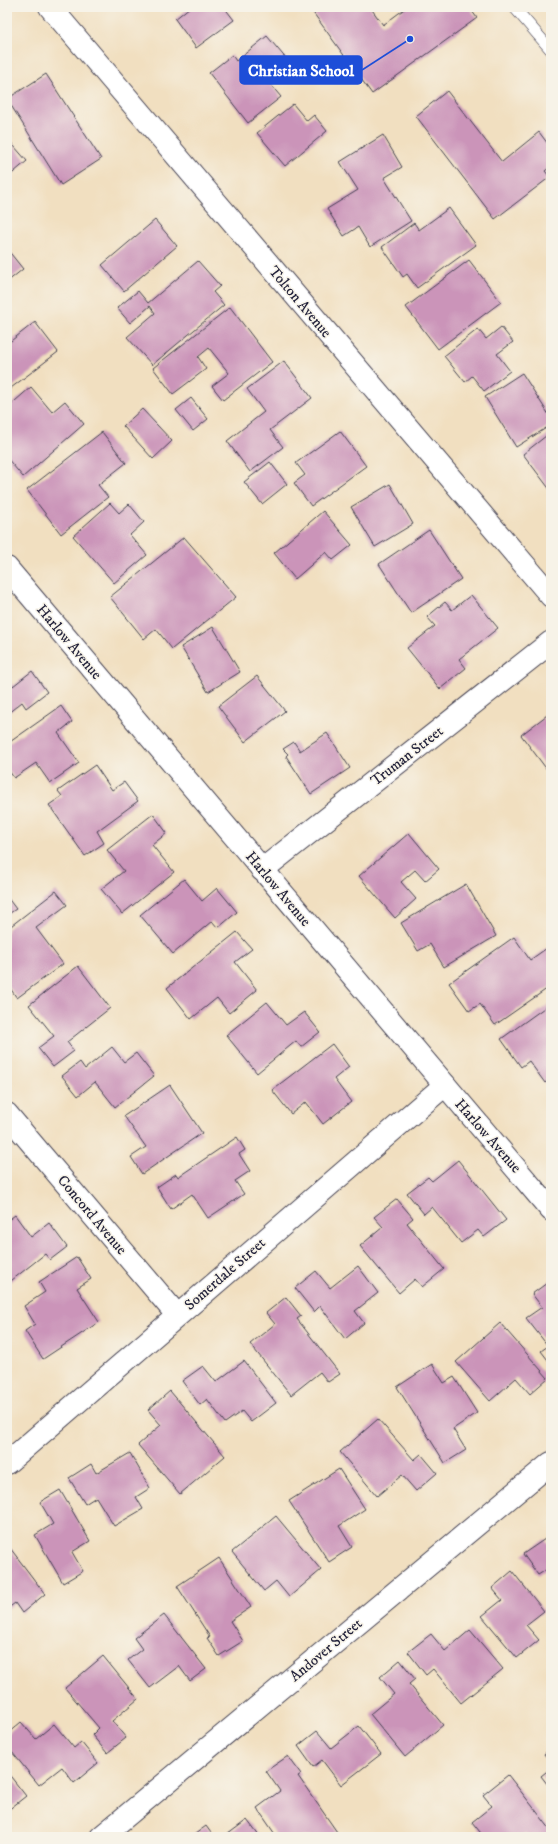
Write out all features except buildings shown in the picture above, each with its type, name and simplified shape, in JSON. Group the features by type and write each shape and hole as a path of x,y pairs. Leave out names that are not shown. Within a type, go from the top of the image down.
{"street":[{"name":"Tolton Avenue","path":"50,7 551,596"},
{"name":"Harlow Avenue","path":"7,568 551,1210"},
{"name":"Truman Street","path":"262,870 551,642"},
{"name":"Somerdale Street","path":"7,1463 445,1085"},
{"name":"Concord Avenue","path":"7,1114 177,1315"},
{"name":"Andover Street","path":"101,1837 551,1463"}],"lane":[{"path":"514,7 551,50"}],"place":[{"name":"Christian School","path":"410,39"}]}
